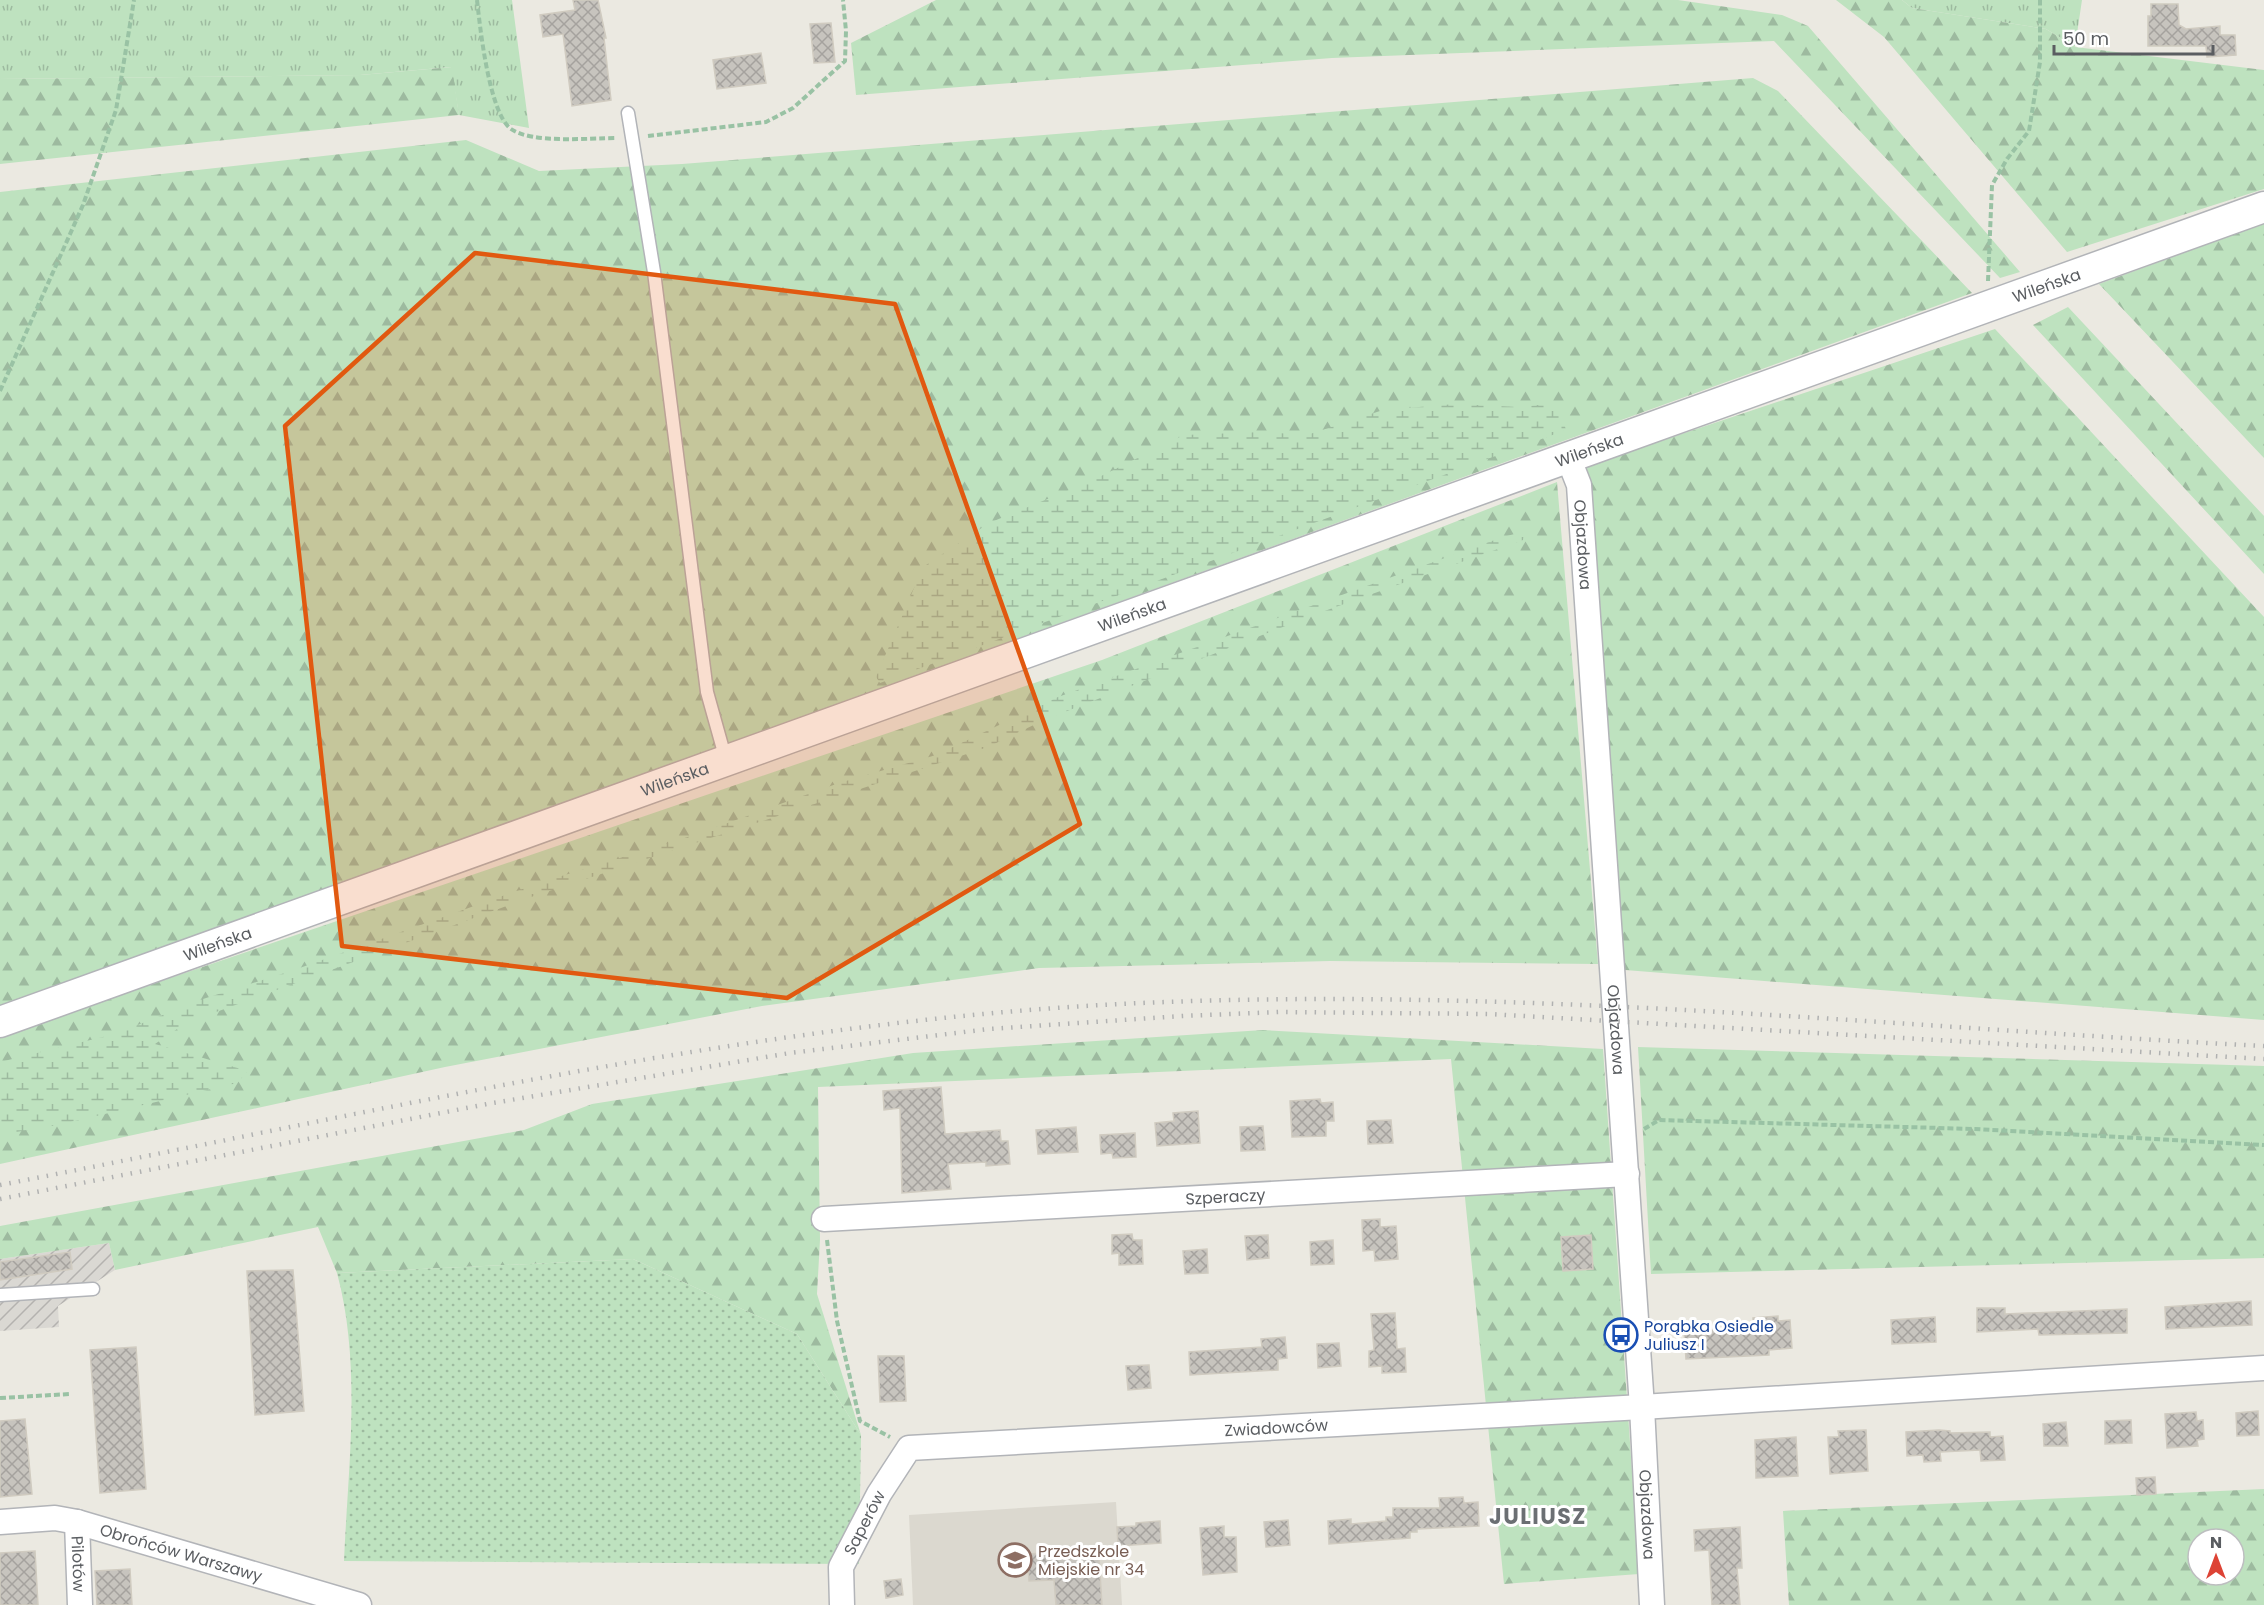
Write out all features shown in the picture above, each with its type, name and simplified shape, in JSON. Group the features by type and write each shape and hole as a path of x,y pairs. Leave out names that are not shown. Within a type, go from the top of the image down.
{"street":[{"name":"Wileńska","path":"0,1022 2264,207"},
{"name":"Objazdowa","path":"1568,457 1579,485 1627,1174 1652,1605"},
{"name":"Szperaczy","path":"824,1219 1627,1174"},
{"name":"Zwiadowców","path":"909,1448 1642,1407 2264,1368"},
{"name":"Saperów","path":"842,1605 841,1567 879,1494 909,1448"},
{"name":"Obrońców Warszawy","path":"0,1522 55,1518 77,1522 359,1605"},
{"name":"Pilotów","path":"77,1522 80,1605"}],"lane":[{"path":"628,113 669,387 707,693 726,760"},
{"path":"0,1295 93,1289"}],"path":[{"path":"0,391 83,206 116,110 134,0"},
{"path":"477,0 481,41 496,105 510,128 530,136 633,138 688,129 766,122 793,108 844,61 846,31 843,0"},
{"path":"1978,310 1974,296 1988,281 1992,185 2007,159 2029,131 2040,62 2040,0"},
{"path":"1624,1141 1659,1120 1975,1129 2264,1144"},
{"path":"824,1219 837,1320 860,1421 909,1448"},
{"path":"0,1398 70,1394"}],"highlighted area":[{"path":"475,253 895,304 1080,824 787,998 342,946 285,426"}],"shaded area":[{"path":"109,1243 115,1270 58,1306 59,1327 0,1331 0,1259"},
{"name":"Przedszkole Miejskie nr 34","path":"1116,1502 1122,1605 913,1605 909,1515"}],"green space":[{"path":"0,0 512,0 529,128 459,115 451,67 360,75 0,79"},
{"path":"936,0 1678,0 1782,15 1808,26 2020,272 2000,278 1774,41 1332,58 856,95 851,43"},
{"path":"1836,0 1902,0 1912,8 2046,29 2075,47 2264,70 2264,189 2067,252 1884,37"},
{"path":"1902,0 2082,0 2075,47 2046,29 1912,8"},
{"path":"452,67 459,115 0,164 0,79 360,75"},
{"path":"1753,78 1778,91 1972,293 0,1007 0,192 466,140 539,171 682,164"},
{"path":"2264,223 2264,458 2099,284"},
{"path":"2068,307 2264,516 2264,574 2033,325"},
{"path":"1995,329 2264,617 2264,1020 1625,970 1586,466"},
{"path":"1558,403 1566,430 880,683 876,677 923,567 989,523 1089,482 1184,435 1264,432 1307,435 1383,410 1455,404 1518,407"},
{"path":"1557,482 1598,964 1330,961 1039,968 762,1006 445,1067 0,1164 0,1036 1102,660"},
{"path":"1526,531 1523,540 1319,613 1044,720 988,747 534,896 186,1023 155,1044 248,1071 237,1083 62,1124 0,1135 0,1062 115,1034 203,999 294,970 539,883 694,835 839,783 936,755 1058,697 1503,537"},
{"path":"1263,1030 1603,1049 1639,1574 1504,1584 1451,1059 818,1087 820,1240 817,1294 861,1435 797,1334 633,1259 337,1273 318,1227 115,1270 109,1243 0,1259 0,1226 524,1130 592,1104 913,1053"},
{"path":"1638,1047 2264,1066 2264,1258 1651,1274"},
{"path":"633,1259 797,1334 861,1435 859,1564 344,1561 350,1453 351,1380 345,1308 337,1273"},
{"path":"2264,1489 2264,1605 1789,1605 1783,1511"}],"building":[{"path":"573,0 598,0 606,38 604,38 611,100 572,106 563,34 543,37 540,15 575,10"},
{"path":"2151,4 2178,4 2179,25 2186,29 2220,26 2220,35 2235,35 2236,55 2207,57 2206,46 2148,46 2148,16 2151,16"},
{"path":"831,23 835,62 814,63 810,24"},
{"path":"761,53 766,83 717,89 713,60"},
{"path":"941,1087 945,1134 1000,1130 1001,1141 1008,1141 1010,1164 986,1166 986,1162 948,1164 951,1189 902,1193 900,1108 884,1110 883,1091"},
{"path":"1320,1099 1321,1103 1333,1102 1334,1121 1326,1121 1326,1136 1292,1137 1290,1101"},
{"path":"1198,1111 1200,1143 1157,1146 1155,1123 1174,1121 1173,1113"},
{"path":"1391,1120 1393,1143 1368,1144 1367,1121"},
{"path":"1263,1126 1265,1150 1241,1151 1240,1127"},
{"path":"1076,1127 1078,1152 1038,1154 1036,1130"},
{"path":"1135,1133 1136,1157 1113,1158 1112,1153 1101,1154 1100,1135"},
{"path":"1380,1219 1380,1227 1396,1226 1398,1259 1375,1261 1374,1250 1363,1251 1362,1220"},
{"path":"1132,1234 1133,1240 1142,1240 1143,1264 1119,1265 1119,1253 1112,1254 1112,1235"},
{"path":"1268,1235 1269,1258 1247,1260 1245,1236"},
{"path":"1591,1235 1593,1269 1563,1271 1561,1237"},
{"path":"1333,1240 1334,1264 1311,1265 1310,1242"},
{"path":"1207,1249 1208,1273 1185,1274 1183,1251"},
{"path":"70,1252 72,1269 0,1280 0,1262"},
{"path":"293,1270 304,1411 255,1415 247,1271"},
{"path":"2251,1301 2252,1325 2166,1329 2165,1307"},
{"path":"1977,1308 2005,1308 2005,1314 2127,1309 2127,1333 2039,1335 2038,1329 1977,1332"},
{"path":"1395,1313 1397,1349 1405,1348 1406,1372 1382,1373 1382,1366 1369,1367 1369,1351 1374,1350 1371,1314"},
{"path":"1778,1316 1778,1321 1790,1320 1792,1348 1769,1350 1769,1355 1686,1359 1684,1331 1753,1327 1753,1318"},
{"path":"1935,1317 1936,1342 1892,1344 1891,1320"},
{"path":"1285,1337 1287,1358 1278,1359 1278,1370 1190,1375 1189,1352 1262,1347 1261,1339"},
{"path":"1339,1343 1341,1366 1318,1368 1317,1344"},
{"path":"136,1347 146,1489 100,1493 90,1350"},
{"path":"878,1356 904,1356 906,1401 880,1402"},
{"path":"1149,1365 1151,1388 1128,1390 1126,1366"},
{"path":"2258,1411 2259,1435 2237,1436 2236,1413"},
{"path":"2196,1412 2197,1421 2203,1420 2204,1439 2197,1440 2198,1446 2167,1448 2165,1414"},
{"path":"25,1419 32,1494 0,1497 0,1421"},
{"path":"2131,1420 2132,1443 2105,1444 2105,1421"},
{"path":"2066,1422 2068,1446 2044,1446 2043,1424"},
{"path":"1866,1430 1868,1471 1830,1474 1828,1437 1839,1437 1838,1431"},
{"path":"1950,1431 1950,1433 1990,1432 1990,1437 2003,1436 2005,1460 1981,1461 1980,1450 1940,1452 1941,1461 1924,1462 1923,1455 1907,1456 1906,1432"},
{"path":"1796,1437 1798,1476 1756,1478 1755,1440"},
{"path":"2155,1477 2156,1494 2137,1495 2136,1478"},
{"path":"1463,1497 1464,1503 1478,1502 1479,1526 1417,1529 1417,1532 1410,1532 1410,1538 1329,1544 1328,1521 1351,1519 1351,1524 1386,1521 1386,1517 1393,1517 1393,1508 1440,1508 1439,1498"},
{"path":"1288,1520 1290,1545 1266,1547 1264,1522"},
{"path":"1160,1521 1161,1543 1118,1546 1117,1527"},
{"path":"1224,1526 1224,1537 1236,1537 1237,1572 1203,1575 1200,1528"},
{"path":"1740,1527 1742,1568 1737,1568 1740,1605 1712,1605 1709,1550 1695,1551 1694,1530"},
{"path":"35,1551 38,1605 0,1605 0,1553"},
{"path":"1065,1552 1066,1559 1099,1557 1102,1605 1056,1605 1054,1580 1029,1581 1027,1554"},
{"path":"130,1569 132,1605 97,1605 95,1571"},
{"path":"901,1579 903,1595 886,1598 884,1581"}],"railway":[{"path":"0,1185 540,1078 676,1055 812,1034 948,1017 1085,1006 1232,1000 1380,999 1527,1003 1675,1009 2264,1046"},
{"path":"0,1199 487,1104 790,1053 989,1029 1182,1016 1279,1012 1489,1014 2264,1059"}],"place":[{"name":"Porąbka Osiedle Juliusz I","path":"1621,1335"},
{"name":"Przedszkole Miejskie nr 34","path":"1015,1560"}],"district":[{"name":"JULIUSZ","path":"1538,1516"}]}
